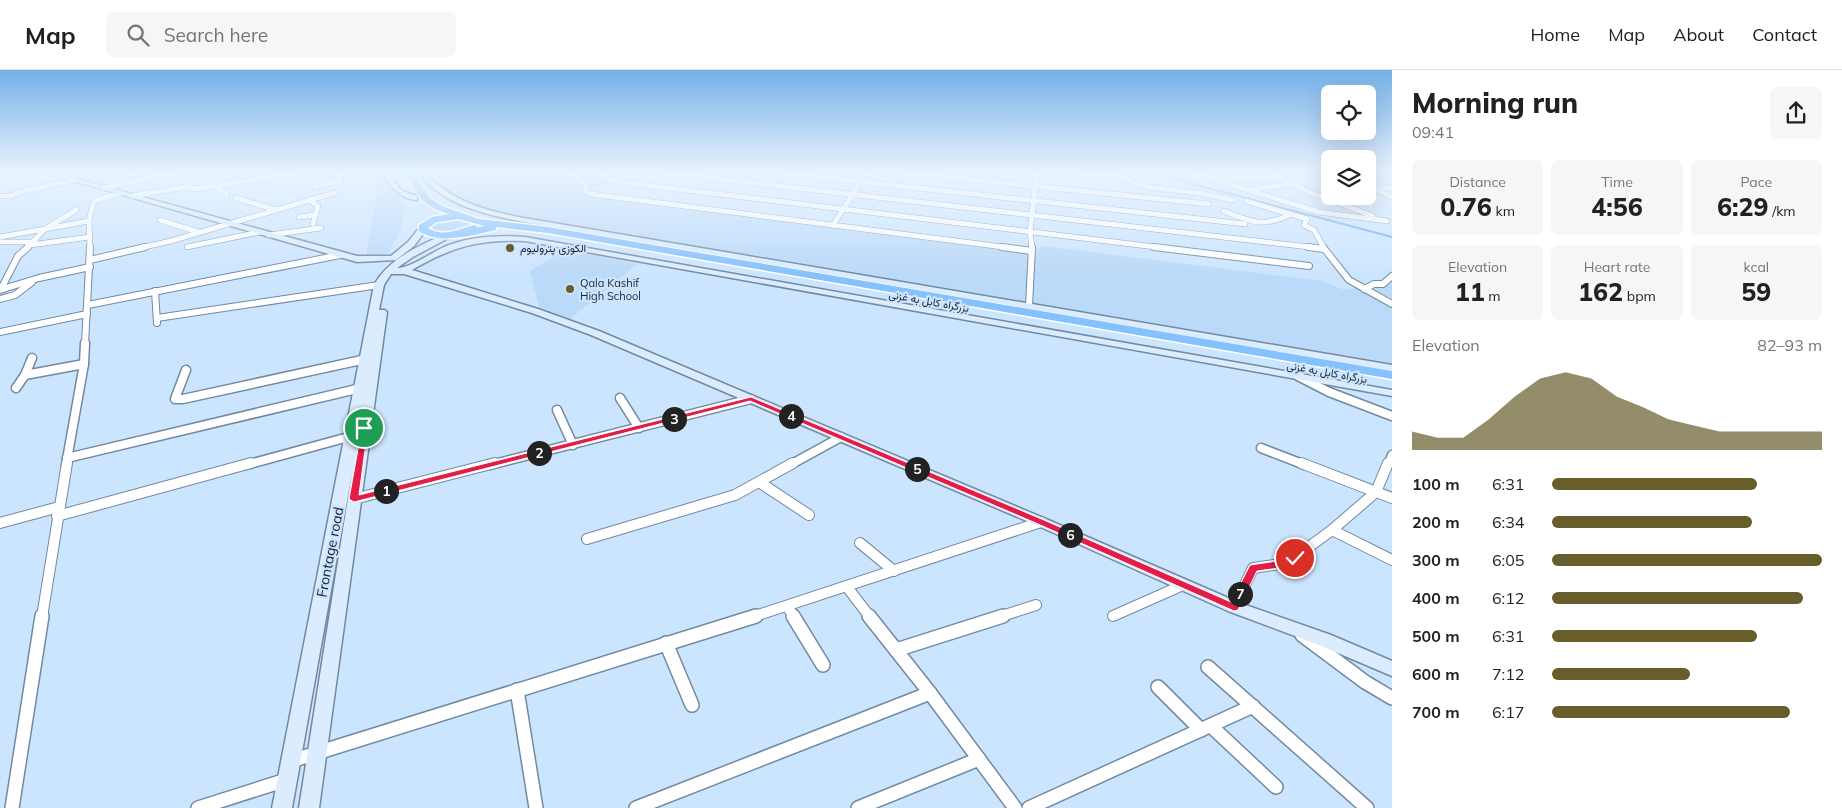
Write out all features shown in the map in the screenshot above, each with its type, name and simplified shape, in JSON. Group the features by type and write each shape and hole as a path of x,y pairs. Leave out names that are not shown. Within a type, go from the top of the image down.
{"highway":[{"path":"422,206 428,212 423,227"},
{"name":"بزرگراه کابل به غزنی","path":"436,206 477,222 548,230 734,265 994,310 1036,324 1392,383"},
{"path":"423,227 441,218 465,217"},
{"path":"465,232 475,227 477,222"},
{"path":"423,227 430,234 450,235"},
{"name":"بزرگراه کابل به غزنی","path":"450,235 500,228 650,257 734,265 829,288 994,310 1014,307 1392,375"}],"street":[{"path":"12,808 58,512 84,364 90,264 89,221 93,206"},
{"path":"169,206 340,255 396,267 535,311 604,337 1041,522 1234,607 1392,669"},
{"path":"264,206 276,210"},
{"path":"1,289 288,206"},
{"path":"313,224 318,206"},
{"path":"475,206 493,213 734,265 1014,307 1029,306 1392,368"},
{"path":"688,206 1032,251"},
{"path":"822,206 1309,266"},
{"path":"959,206 1324,249"},
{"path":"1029,306 1032,251 1030,232 1034,206"},
{"path":"1091,206 1245,224"},
{"path":"1265,206 1307,219 1304,225 1314,230 1324,249 1350,280 1391,303"},
{"path":"1302,206 1319,212 1389,222"},
{"path":"1349,206 1389,222"},
{"path":"833,225 843,209"},
{"path":"1,289 18,256 45,229 76,210"},
{"path":"1224,211 1261,225 1280,220 1291,214"},
{"path":"299,217 315,215"},
{"path":"160,220 199,233"},
{"path":"0,237 89,221"},
{"path":"309,808 354,499 396,267 423,227"},
{"path":"269,235 321,228"},
{"path":"187,247 260,232"},
{"path":"396,267 418,250 450,235"},
{"path":"0,242 32,243 90,237"},
{"path":"396,267 459,243 501,237 650,257"},
{"path":"0,332 155,291 340,255"},
{"name":"Frontage road","path":"282,808 289,762 379,285 381,280 396,267"},
{"path":"1364,289 1374,284 1384,284 1392,276"},
{"path":"0,299 16,295 39,278"},
{"path":"155,291 157,321 379,285"},
{"path":"829,288 1036,324 1392,393"},
{"path":"16,388 25,375 32,358"},
{"path":"186,370 175,399 183,399 366,359"},
{"path":"25,375 84,364"},
{"path":"1296,375 1328,392 1392,416"},
{"path":"67,458 361,388"},
{"path":"620,398 639,428"},
{"path":"354,499 751,399"},
{"path":"557,410 573,445"},
{"path":"0,523 58,512 352,436"},
{"path":"587,539 735,495 841,437"},
{"path":"1261,448 1392,498"},
{"path":"1234,607 1253,568 1287,563 1332,530 1376,492 1392,455"},
{"path":"759,482 809,515"},
{"path":"289,762 847,587 1041,522"},
{"path":"1332,530 1392,560"},
{"path":"860,543 894,571"},
{"path":"1113,616 1183,585"},
{"path":"847,587 930,693 1015,808"},
{"path":"896,650 1036,605"},
{"path":"787,606 823,665"},
{"path":"1294,629 1365,682 1392,698"},
{"path":"666,643 692,704"},
{"path":"1208,667 1367,808"},
{"path":"1158,687 1276,787"},
{"path":"517,690 536,808"},
{"path":"636,808 930,693"},
{"path":"1029,808 1253,706"},
{"path":"858,808 877,804 979,759"},
{"path":"198,808 286,780"}],"shaded area":[{"path":"375,206 403,206 405,211 400,232 386,256 366,256"},
{"path":"479,206 696,206 1035,250 1044,246 1322,281 1342,289 1363,288 1379,284 1392,271 1392,367 518,217"},
{"path":"460,219 468,223 467,227 449,232 440,232 432,228 434,224 444,220"},
{"name":"Qala Kashif High School","path":"564,250 637,264 570,319 539,307 530,271"}],"waterway":[{"path":"1277,206 1392,237"}],"place":[{"name":"الکوزی پترولیوم","path":"510,248"},
{"name":"Qala Kashif High School","path":"570,289"}],"route":[{"path":"364,428 354,499 751,399 1041,522 1234,607 1253,568 1287,563 1295,558"}]}
